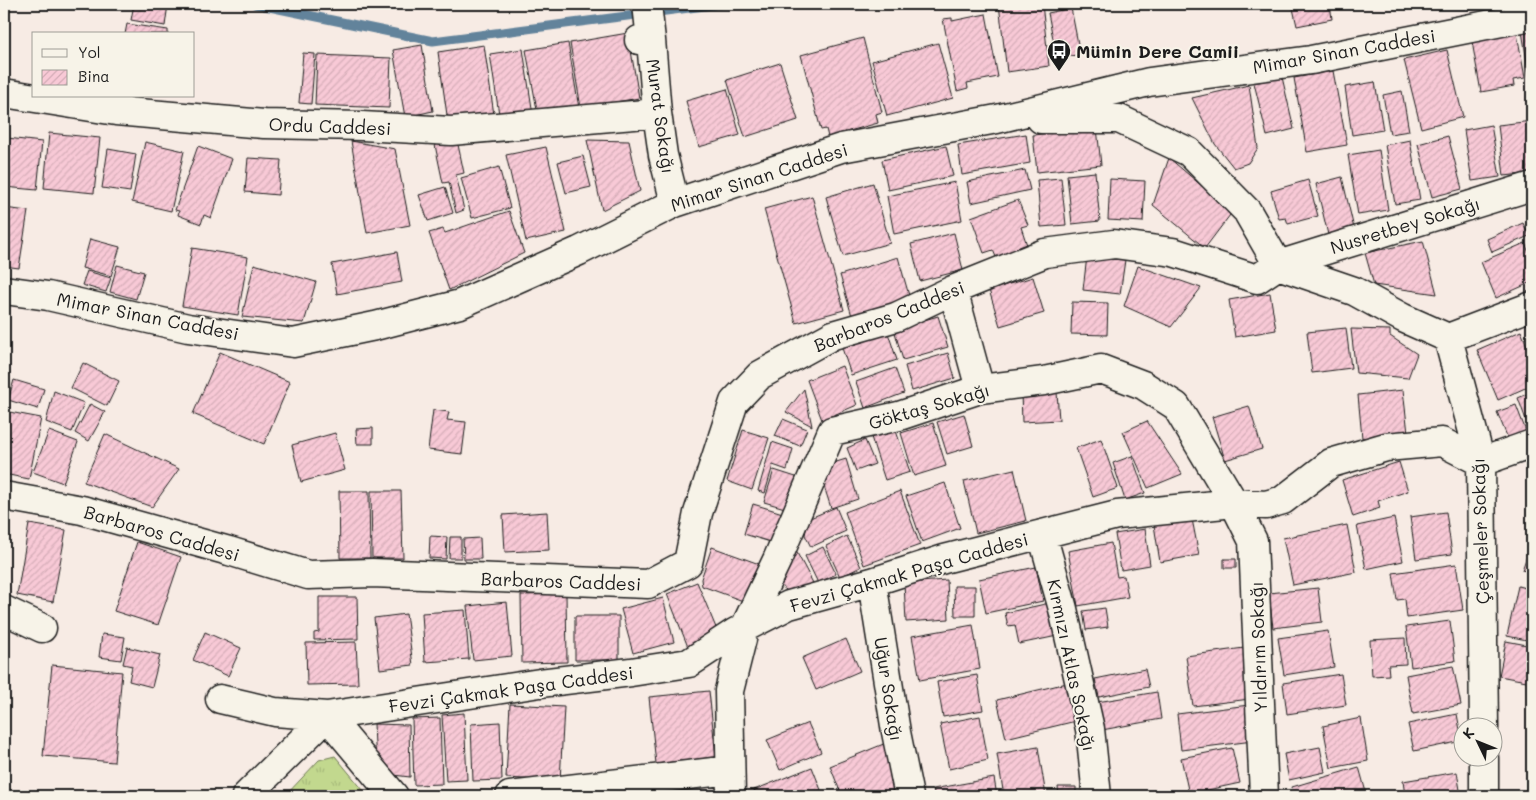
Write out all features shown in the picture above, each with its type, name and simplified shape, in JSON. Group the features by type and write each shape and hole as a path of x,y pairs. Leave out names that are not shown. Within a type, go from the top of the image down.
{"street":[{"name":"Murat Sokağı","path":"648,4 645,40 658,113 663,155 675,202"},
{"name":"Mimar Sinan Caddesi","path":"4,290 48,296 188,328 293,343 375,326 460,304 579,251 675,202 841,148 997,119 1149,82 1311,60 1532,16"},
{"name":"Ordu Caddesi","path":"4,93 32,98"},
{"name":"Ordu Caddesi","path":"35,98 116,111 264,124 362,126 451,131 658,113"},
{"path":"997,119 1119,119 1189,152 1247,211 1278,265 1354,292 1403,318 1448,338 1532,306"},
{"name":"Nusretbey Sokağı","path":"1278,265 1532,186"},
{"name":"Barbaros Caddesi","path":"4,496 82,510 230,551 308,575 372,573 648,584 688,564 698,513 734,402 760,374 833,335 896,317 952,290 1045,253 1114,244 1173,252 1257,279 1278,265"},
{"path":"952,290 980,389"},
{"name":"Çeşmeler Sokağı","path":"1448,338 1481,462 1484,718"},
{"name":"Göktaş Sokağı","path":"731,783 729,691 745,627 778,560 832,432 899,416 980,389 1044,381 1101,368 1143,385 1176,406 1234,503"},
{"name":"Fevzi Çakmak Paşa Caddesi","path":"220,699 275,712 327,716 540,683 689,663 745,627 789,605 872,582 944,559 1042,534 1118,515 1234,503 1266,504 1283,500 1331,463 1386,447 1442,442 1481,462"},
{"path":"1481,462 1532,444"},
{"name":"Yıldırım Sokağı","path":"1234,503 1254,541 1264,796"},
{"name":"Kırmızı Atlas Sokağı","path":"1042,534 1063,609 1090,729 1097,796"},
{"name":"Uğur Sokağı","path":"872,582 896,732 909,796"},
{"path":"4,610 42,628"},
{"path":"246,796 327,716 394,796"},
{"path":"1484,768 1484,796"},
{"path":"510,796 731,783"}],"green space":[{"path":"335,756 368,796 285,796 319,760"}],"building":[{"path":"134,4 168,4 165,26 131,20"},
{"path":"999,4 1042,4 1049,66 1007,72"},
{"path":"1243,4 1262,4 1261,7"},
{"path":"1292,4 1330,4 1332,19 1297,26"},
{"path":"1071,8 1080,54 1057,59 1048,13"},
{"path":"986,14 998,77 967,83 968,88 957,91 943,19 952,18 952,21"},
{"path":"127,24 168,30 168,32 125,32"},
{"path":"1516,28 1525,78 1513,80 1514,86 1481,92 1471,36"},
{"path":"1532,29 1532,93 1522,31"},
{"path":"628,33 639,98 581,108 570,43"},
{"path":"863,38 882,112 876,114 878,123 828,137 826,129 821,130 801,55"},
{"path":"568,43 579,108 538,115 526,50"},
{"path":"938,43 953,98 887,116 872,61"},
{"path":"422,45 433,111 405,117 393,50"},
{"path":"484,45 494,115 448,122 438,52"},
{"path":"523,49 533,115 500,121 490,54"},
{"path":"1447,50 1463,117 1421,128 1404,60"},
{"path":"303,53 315,54 311,104 299,103"},
{"path":"317,55 391,58 389,108 315,105"},
{"path":"780,63 798,120 745,137 727,80"},
{"path":"1333,71 1347,145 1307,152 1294,78"},
{"path":"1282,77 1294,129 1267,136 1254,83"},
{"path":"1375,82 1383,130 1352,135 1345,87"},
{"path":"1249,85 1258,148 1248,163 1234,168 1215,144 1192,98"},
{"path":"727,89 740,135 699,147 686,101"},
{"path":"1402,91 1409,131 1390,134 1383,95"},
{"path":"4,116 9,117 6,131 4,131"},
{"path":"1532,121 1532,173 1504,176 1498,125"},
{"path":"1491,125 1500,177 1472,181 1464,130"},
{"path":"1097,128 1101,165 1037,172 1033,135"},
{"path":"49,133 100,138 94,193 44,188"},
{"path":"1026,134 1030,163 962,175 958,145"},
{"path":"1448,136 1462,189 1432,197 1418,144"},
{"path":"7,138 42,142 37,190 4,187"},
{"path":"457,140 464,173 456,175 464,210 456,213 449,182 443,183 435,145"},
{"path":"587,140 629,141 640,191 602,210"},
{"path":"1410,140 1420,200 1395,204 1385,145"},
{"path":"351,141 395,149 410,225 367,233"},
{"path":"145,142 184,151 171,211 132,202"},
{"path":"198,146 232,159 211,218 204,215 201,224 178,215 179,211 175,210"},
{"path":"946,146 953,176 888,190 882,160"},
{"path":"546,147 566,232 526,241 506,155"},
{"path":"108,149 136,154 130,192 102,188"},
{"path":"1379,150 1388,210 1358,215 1348,155"},
{"path":"583,156 591,187 566,193 558,162"},
{"path":"248,158 281,160 278,195 245,192"},
{"path":"1169,158 1223,204 1230,215 1205,248 1153,205"},
{"path":"499,167 510,208 472,218 461,178"},
{"path":"1025,170 1030,190 971,203 967,182"},
{"path":"1095,172 1100,221 1072,224 1067,175"},
{"path":"1342,177 1355,233 1329,239 1316,184"},
{"path":"1061,178 1066,225 1041,227 1037,180"},
{"path":"1110,179 1145,181 1143,222 1108,220"},
{"path":"1308,180 1318,216 1288,224 1286,218 1279,219 1271,191"},
{"path":"955,182 962,220 894,234 887,196"},
{"path":"873,183 890,243 843,256 826,197"},
{"path":"445,187 453,213 428,221 419,195"},
{"path":"812,196 844,310 796,323 764,209"},
{"path":"1018,200 1028,225 1021,227 1027,245 996,257 993,250 984,253 971,217"},
{"path":"4,208 28,211 19,268 4,266"},
{"path":"509,211 524,253 449,290 429,233 443,229 445,233"},
{"path":"1523,223 1529,236 1492,252 1487,239"},
{"path":"954,233 963,270 920,281 911,244"},
{"path":"90,239 120,247 111,276 82,268"},
{"path":"1423,241 1437,294 1374,285 1365,253"},
{"path":"1525,243 1532,260 1532,282 1496,298 1481,262"},
{"path":"192,248 248,257 238,315 182,306"},
{"path":"397,252 402,282 337,294 332,264"},
{"path":"1087,256 1125,260 1120,294 1083,290"},
{"path":"898,257 910,299 852,316 840,275"},
{"path":"254,264 316,282 304,323 242,317"},
{"path":"117,265 144,272 136,299 110,292"},
{"path":"1138,266 1201,288 1171,327 1124,306"},
{"path":"87,271 111,278 106,292 82,285"},
{"path":"1033,277 1044,313 1000,326 989,290"},
{"path":"1270,293 1276,330 1235,337 1229,300"},
{"path":"1072,302 1108,303 1107,335 1071,334"},
{"path":"938,316 948,347 903,360 894,329"},
{"path":"886,327 897,360 851,375 840,342"},
{"path":"1346,328 1351,368 1312,373 1307,332"},
{"path":"1351,329 1390,330 1390,336 1417,354 1408,378 1356,373"},
{"path":"1521,331 1532,358 1532,385 1498,400 1477,350"},
{"path":"220,352 290,382 264,444 193,414"},
{"path":"948,353 955,378 912,391 905,366"},
{"path":"83,363 119,381 107,406 71,388"},
{"path":"842,366 857,405 822,420 807,380"},
{"path":"895,368 904,393 865,408 856,382"},
{"path":"14,380 44,389 38,409 8,400"},
{"path":"804,389 812,426 786,412"},
{"path":"1403,390 1408,433 1362,438 1358,395"},
{"path":"54,391 84,403 72,432 46,422"},
{"path":"1057,392 1059,420 1022,422 1021,393"},
{"path":"1532,392 1532,427 1529,428 1518,398"},
{"path":"90,404 105,412 89,441 75,433"},
{"path":"1516,405 1527,434 1509,441 1497,412"},
{"path":"1249,406 1262,449 1225,460 1212,417"},
{"path":"433,410 449,412 447,420 466,422 462,454 428,450"},
{"path":"4,411 41,418 29,479 4,474"},
{"path":"964,414 973,446 947,454 937,422"},
{"path":"783,419 807,429 800,446 775,436"},
{"path":"1147,421 1182,474 1148,488 1123,432"},
{"path":"933,423 946,466 914,476 901,433"},
{"path":"373,428 373,444 357,444 356,429"},
{"path":"895,428 910,472 885,480 871,437"},
{"path":"743,430 769,438 752,490 727,481"},
{"path":"49,431 78,442 63,483 33,472"},
{"path":"335,433 345,470 301,482 292,445"},
{"path":"105,434 179,469 152,507 84,482"},
{"path":"1101,439 1118,488 1093,497 1076,448"},
{"path":"865,440 875,464 856,471 847,448"},
{"path":"772,442 793,449 787,470 773,465 765,493 758,491"},
{"path":"1132,456 1145,493 1125,500 1113,463"},
{"path":"846,459 858,499 831,508 823,483 824,466"},
{"path":"1399,462 1408,491 1378,501 1380,508 1353,517 1342,480"},
{"path":"1014,469 1026,521 976,533 964,481"},
{"path":"774,470 802,479 792,510 764,502"},
{"path":"945,483 960,528 922,542 906,496"},
{"path":"339,491 369,491 370,558 340,558"},
{"path":"371,491 401,491 403,558 372,558"},
{"path":"900,491 920,545 864,565 845,512"},
{"path":"753,504 786,514 777,544 744,534"},
{"path":"836,507 846,531 811,547 805,535 808,519"},
{"path":"547,512 549,550 505,552 503,515"},
{"path":"1446,512 1452,554 1416,559 1410,517"},
{"path":"1394,518 1403,561 1366,569 1357,526"},
{"path":"1192,519 1199,555 1160,562 1154,525"},
{"path":"29,524 66,530 53,602 17,595"},
{"path":"1347,525 1356,572 1293,585 1283,538"},
{"path":"1145,529 1150,565 1121,570 1115,534"},
{"path":"430,536 447,537 446,559 429,558"},
{"path":"847,536 861,567 840,577 826,546"},
{"path":"450,537 461,537 461,558 449,558"},
{"path":"480,538 481,559 464,559 463,539"},
{"path":"137,542 181,557 158,625 114,611"},
{"path":"1532,542 1532,573 1522,570"},
{"path":"1111,543 1117,577 1124,576 1128,597 1078,606 1068,551"},
{"path":"712,547 762,565 746,602 702,586 701,579"},
{"path":"823,547 836,574 818,583 805,556"},
{"path":"796,551 813,583 790,593 781,586"},
{"path":"1224,559 1236,559 1236,568 1224,568"},
{"path":"1456,564 1463,610 1407,618 1405,599 1397,600 1393,573"},
{"path":"1036,567 1043,601 986,613 979,579"},
{"path":"947,580 949,619 906,622 904,583"},
{"path":"697,582 719,635 688,647 667,594"},
{"path":"954,586 975,586 975,616 955,616"},
{"path":"1518,586 1532,590 1532,641 1507,636"},
{"path":"1318,588 1322,622 1273,628 1269,593"},
{"path":"566,594 567,662 522,663 521,595"},
{"path":"319,597 357,597 358,639 314,640 314,633 319,632"},
{"path":"663,598 674,642 633,653 621,609"},
{"path":"507,602 512,656 473,660 467,606"},
{"path":"1054,602 1062,635 1019,644 1015,625 1008,626 1005,613"},
{"path":"1105,608 1108,627 1086,630 1083,611"},
{"path":"465,610 469,659 425,662 422,613"},
{"path":"406,614 413,665 380,669 374,618"},
{"path":"575,616 619,616 619,660 575,660"},
{"path":"1450,621 1455,661 1411,667 1406,627"},
{"path":"973,625 980,669 920,680 912,636"},
{"path":"1328,631 1334,667 1284,675 1278,638"},
{"path":"205,632 241,648 228,676 193,660"},
{"path":"102,634 125,637 121,660 99,657"},
{"path":"1405,638 1406,664 1388,665 1389,675 1372,676 1370,640"},
{"path":"846,639 860,671 816,690 802,658"},
{"path":"1506,641 1532,646 1532,682 1499,676"},
{"path":"356,642 358,684 307,685 306,643"},
{"path":"127,647 160,655 152,687 129,681 132,666 123,664"},
{"path":"1244,648 1250,699 1193,706 1186,656"},
{"path":"52,665 122,672 114,762 43,756"},
{"path":"1453,666 1461,705 1413,714 1406,675"},
{"path":"1145,669 1149,687 1099,697 1095,679"},
{"path":"1341,674 1346,705 1287,714 1283,683"},
{"path":"977,675 983,710 943,717 937,682"},
{"path":"1071,682 1080,720 1006,738 997,700"},
{"path":"709,691 716,757 656,764 649,697"},
{"path":"1157,692 1161,719 1102,730 1097,702"},
{"path":"510,704 564,707 560,781 506,778"},
{"path":"1249,705 1253,741 1181,750 1177,714"},
{"path":"464,713 467,780 446,781 442,715"},
{"path":"1457,714 1458,718 1454,718 1454,743 1414,751 1408,724"},
{"path":"980,716 988,760 949,769 940,724"},
{"path":"440,718 442,784 414,785 412,719"},
{"path":"1361,718 1368,761 1331,768 1323,726"},
{"path":"500,722 502,780 473,781 471,724"},
{"path":"808,723 821,752 780,770 767,740"},
{"path":"374,724 409,725 410,777 385,774 376,766"},
{"path":"886,743 893,760 888,762 899,788 879,796 842,796 830,766"},
{"path":"1038,747 1046,796 1004,796 997,754"},
{"path":"1320,747 1325,772 1289,780 1284,754"},
{"path":"1232,748 1240,783 1189,794 1181,758"},
{"path":"812,767 821,790 805,796 757,796 754,790"},
{"path":"1359,767 1367,796 1294,796 1292,787"},
{"path":"1457,772 1461,796 1405,796 1403,781"},
{"path":"994,778 997,796 935,796 933,789"},
{"path":"1058,787 1076,787 1076,796 1059,796"}],"waterway":[{"path":"255,4 433,41 720,4"}],"place":[{"name":"Mümin Dere Camii","path":"1059,72"}]}
